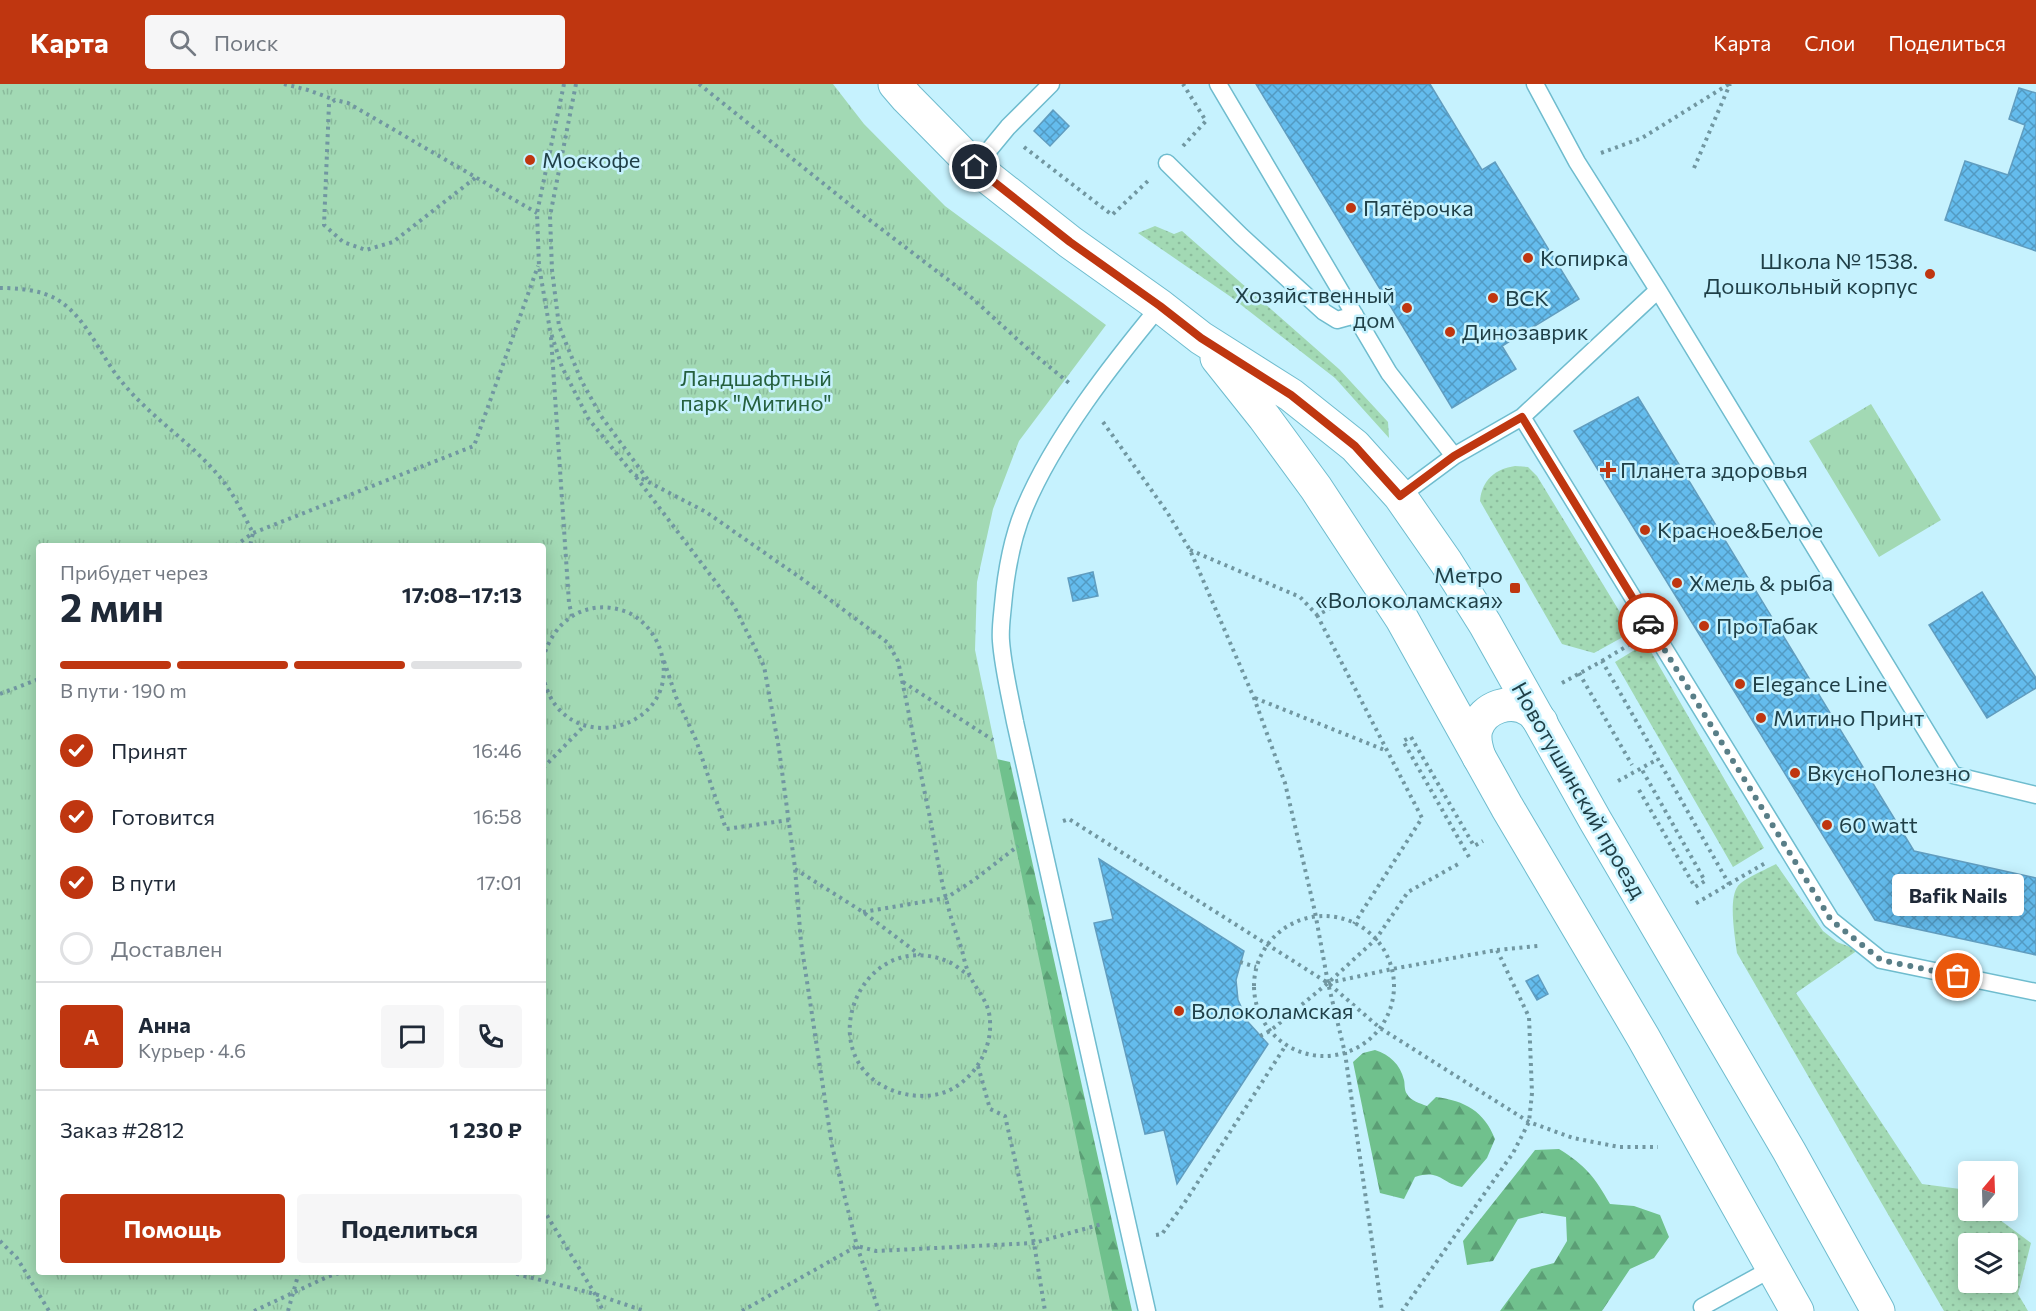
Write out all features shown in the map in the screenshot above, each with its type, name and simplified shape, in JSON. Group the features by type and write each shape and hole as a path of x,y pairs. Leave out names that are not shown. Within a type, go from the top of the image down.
{"main road":[{"name":"Новотушинский проезд","path":"895,84 975,167 1070,242 1201,338 1291,395 1355,446 1400,496 1446,562 1485,624 1878,1311"},
{"name":"Новотушинский проезд","path":"1201,338 1264,417 1316,488 1402,619 1479,757 1643,1037 1797,1311"},
{"path":"1479,757 1474,744 1475,730 1482,718 1492,709 1505,704 1519,706 1531,712 1540,722"}],"lane":[{"path":"975,167 1004,131 1050,84"},
{"path":"1218,84 1389,373 1454,456"},
{"path":"1535,84 1577,162 1658,290 1953,775 2036,795"},
{"path":"1167,163 1241,236 1324,312 1337,320 1355,315"},
{"path":"1400,496 1454,456 1522,417 1658,290"},
{"path":"1147,1311 1015,722 1001,640 1005,586 1011,553 1025,506 1055,449 1132,340 1160,306"},
{"path":"1522,417 1831,920 1881,960 2036,992"},
{"path":"1704,1311 1702,1306 1773,1268"}],"path":[{"path":"284,84 348,103 537,213"},
{"path":"564,84 537,213 539,266 550,330 569,603 572,616"},
{"path":"576,84 550,216 552,270 559,326 581,380 601,416 650,483"},
{"path":"699,84 859,212 972,298 1075,388 1088,401 1167,512 1190,550 1254,698 1285,783 1328,983 1346,1053 1382,1311"},
{"path":"1004,131 1112,215 1206,122 1183,84"},
{"path":"1577,162 1642,138 1729,84"},
{"path":"1694,168 1729,84"},
{"path":"335,100 329,104 324,225 343,242 366,250 393,242 475,178"},
{"path":"238,543 253,533 474,446 539,266"},
{"path":"0,288 22,288 57,300 83,324 121,381 144,406 186,442 225,482 253,533 251,543"},
{"path":"550,330 562,367 588,418 734,606 764,666 789,820 801,942 832,1146 858,1246 879,1311"},
{"path":"633,474 706,512 806,581 888,643 898,661 946,898 970,976 984,997 990,1021 987,1046 978,1065 964,1081 947,1091 926,1096 906,1095 886,1088 869,1075 857,1059 850,1039 849,1018 855,998 866,980 882,966 901,958 921,956 948,961 970,976"},
{"path":"1190,550 1300,597 1317,615 1422,818 1354,924"},
{"path":"1317,615 1345,602"},
{"path":"546,647 561,624 572,616 590,609 609,608 629,613 645,624 657,639 676,697 696,740 726,829 789,820"},
{"path":"1562,683 1653,631"},
{"path":"546,691 560,711 571,720 584,726 604,729 625,725 643,714 656,699 663,679 663,658"},
{"path":"1602,661 1729,884"},
{"path":"1579,674 1632,765"},
{"path":"0,694 36,680"},
{"path":"902,682 989,738 1023,756"},
{"path":"1254,698 1388,751"},
{"path":"546,765 584,726"},
{"path":"1469,857 1403,741 1411,737 1474,846 1483,841"},
{"path":"1618,781 1658,759"},
{"path":"1639,790 1695,887 1705,881 1641,768"},
{"path":"863,912 946,898 974,880 1040,830 1069,819 1328,983 1380,1028 1529,1122 1573,1138 1618,1148 1658,1147"},
{"path":"1693,905 1767,862"},
{"path":"1260,1036 1270,1031 1328,983 1376,939 1408,892 1460,863"},
{"path":"795,868 863,912 921,956"},
{"path":"1315,916 1331,916 1354,924 1376,939 1392,969 1393,1000 1388,1014 1370,1039 1346,1053 1325,1056 1305,1053 1286,1045 1270,1031 1259,1013 1254,992 1256,967 1267,945 1280,931 1296,921 1315,916"},
{"path":"1328,983 1497,950 1538,946"},
{"path":"1402,1311 1513,1153 1529,1122 1532,1093 1528,1017 1497,950"},
{"path":"1240,962 1256,967"},
{"path":"1132,1240 1162,1234 1286,1045"},
{"path":"978,1065 990,1109 1005,1116 1035,1243 1045,1311"},
{"path":"546,1214 603,1311"},
{"path":"742,1311 858,1246 876,1251 1035,1243 1127,1216"},
{"path":"0,1241 16,1258 49,1311"},
{"path":"288,1311 298,1275"},
{"path":"254,1311 333,1275"},
{"path":"521,1275 595,1294 644,1311"}],"green space":[{"name":"Ландшафтный парк \"Митино\"","path":"0,84 833,84 864,124 945,206 1106,325 1019,441 993,509 977,582 975,650 1112,1311 0,1311"},
{"path":"1155,226 1174,234 1182,231 1339,369 1388,422 1389,438 1335,378 1231,297 1138,233"},
{"path":"1871,404 1941,520 1879,557 1809,441"},
{"path":"1515,466 1528,467 1537,476 1632,632 1594,653 1562,644 1480,501 1484,487 1491,477 1501,470"},
{"path":"1646,643 1764,848 1733,867 1615,662"},
{"path":"970,753 1010,762 1132,1311 1061,1311"},
{"path":"1776,864 1823,931 1837,942 1858,950 1796,993 1922,1184 1958,1189 1958,1221 2001,1221 2018,1233 1958,1233 1958,1293 2018,1293 2018,1233 2031,1243 2018,1294 2028,1311 1944,1311 1737,953 1733,900 1738,886"},
{"path":"1375,1050 1390,1057 1397,1065 1404,1080 1406,1092 1413,1100 1427,1106 1436,1097 1456,1101 1472,1109 1485,1121 1495,1139 1487,1158 1462,1187 1435,1176 1424,1175 1415,1177 1404,1199 1380,1193 1353,1062 1363,1053"},
{"path":"1559,1149 1589,1172 1610,1204 1634,1206 1660,1215 1669,1237 1654,1258 1630,1269 1602,1311 1500,1311 1531,1269 1554,1263 1567,1241 1566,1217 1542,1213 1518,1219 1493,1261 1467,1265 1463,1241 1535,1150"}],"building":[{"path":"1256,84 1430,84 1482,170 1495,162 1579,299 1502,346 1516,369 1452,408"},
{"path":"2019,88 2036,93 2036,251 1945,220 1965,161 2008,175 2025,125 2009,119"},
{"path":"1053,110 1069,126 1050,146 1034,131"},
{"path":"1638,397 1914,851 2036,878 2036,955 1875,920 1574,431"},
{"path":"1093,572 1098,596 1073,601 1068,578"},
{"path":"1982,592 2036,678 2036,688 1987,718 1929,625"},
{"name":"Волоколамская","path":"1099,859 1244,951 1236,980 1238,1000 1248,1022 1268,1044 1177,1184 1164,1130 1145,1134 1094,923 1113,919"},
{"path":"1538,975 1548,994 1537,1000 1526,981"}],"way so far":[{"path":"1648,623 1831,920 1881,960 1958,976"}],"place":[{"name":"Москофе","path":"530,160"},
{"name":"Пятёрочка","path":"1351,208"},
{"name":"Копирка","path":"1528,258"},
{"name":"Школа № 1538. Дошкольный корпус","path":"1930,274"},
{"name":"ВСК","path":"1493,298"},
{"name":"Хозяйственный дом","path":"1407,308"},
{"name":"Динозаврик","path":"1450,332"},
{"name":"Планета здоровья","path":"1608,470"},
{"name":"Красное&Белое","path":"1645,530"},
{"name":"Хмель & рыба","path":"1677,583"},
{"name":"Метро «Волоколамская»","path":"1515,588"},
{"name":"ПроТабак","path":"1704,626"},
{"name":"Elegance Line","path":"1740,684"},
{"name":"Митино Принт","path":"1761,718"},
{"name":"ВкусноПолезно","path":"1795,773"},
{"name":"60 watt","path":"1827,825"},
{"name":"Bafik Nails","path":"1958,976"},
{"name":"Волоколамская","path":"1179,1011"}],"route":[{"path":"975,167 1070,242 1201,338 1291,395 1355,446 1400,496 1454,456 1522,417 1648,623"}]}
